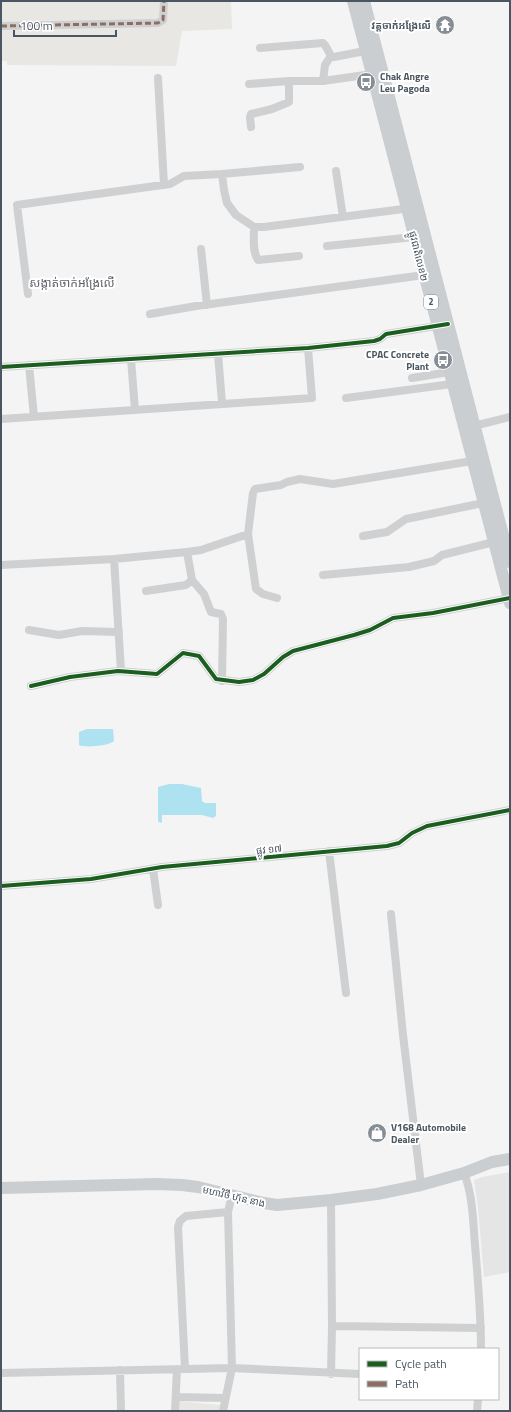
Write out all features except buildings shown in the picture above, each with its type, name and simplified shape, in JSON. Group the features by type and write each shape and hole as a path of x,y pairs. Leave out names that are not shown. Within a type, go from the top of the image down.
{"main road":[{"name":"ផ្លូវជាតិលេខ២","path":"353,1 371,50 489,502 494,542 510,600"},
{"name":"ផ្លូវជាតិលេខ២","path":"364,1 371,50 372,74 412,208 414,237 424,275 442,325 450,378 469,427 472,461 489,502 510,562"},
{"name":"មហាវិថី ហ៊ុន នាង","path":"1,1188 170,1184 198,1187 271,1204 331,1200 377,1194 421,1185 464,1173 492,1162 510,1159"}],"street":[{"path":"1,26 158,23 163,20 164,1"},
{"path":"260,48 323,43 331,56"},
{"path":"331,56 334,57 371,50"},
{"path":"324,81 325,65 331,56"},
{"path":"249,84 289,81 324,81 372,74"},
{"path":"158,78 164,184"},
{"path":"251,127 251,114 272,109 288,102 289,81"},
{"path":"28,294 17,206 170,184 184,176 300,167"},
{"path":"336,171 343,217"},
{"path":"222,174 227,203 236,215 254,226 264,227 412,208"},
{"path":"254,226 255,250 258,260 299,256"},
{"path":"327,246 414,237"},
{"path":"201,248 208,305"},
{"path":"150,314 424,275"},
{"path":"1,367 308,348 374,341 386,334 442,325"},
{"path":"1,419 312,398 308,348"},
{"path":"218,354 222,403"},
{"path":"131,359 135,410"},
{"path":"29,365 34,417"},
{"path":"412,378 450,378"},
{"path":"346,398 450,378"},
{"path":"469,427 510,417"},
{"path":"277,598 263,594 256,589 248,534 252,493 255,489 281,485 300,479 333,484 472,461"},
{"path":"364,536 387,532 406,519 489,502"},
{"path":"1,565 114,559 187,552 201,550 248,534"},
{"path":"323,575 409,567 434,561 442,555 494,542"},
{"path":"187,552 192,580 204,594 210,612 221,614 223,619 222,681"},
{"path":"114,559 121,671"},
{"path":"146,591 186,584 192,580"},
{"path":"31,686 70,678 121,671 157,674 183,653 199,656 216,679 222,681 239,682 253,680 264,674 283,657 293,651 370,630 393,618 510,600"},
{"path":"29,630 59,635 82,632 119,632"},
{"name":"ផ្លូវ ១៧","path":"1,886 80,880 154,869 329,851 376,848 400,843 427,826 510,810"},
{"path":"329,851 346,993"},
{"path":"154,869 158,905"},
{"path":"391,914 403,1035 421,1185"},
{"path":"464,1173 469,1185 473,1214 481,1348"},
{"path":"223,1411 232,1368 228,1212 232,1195"},
{"path":"331,1200 331,1374"},
{"path":"175,1411 181,1369 178,1227 180,1221 186,1216 228,1212"},
{"path":"332,1326 481,1328"},
{"path":"1,1373 232,1368 331,1374 359,1374"},
{"path":"120,1370 121,1411"},
{"path":"176,1397 225,1398"},
{"path":"477,1411 478,1400"}],"shaded area":[{"path":"1,1 231,1 232,29 182,31 176,66 7,65 7,61 1,61"},
{"path":"510,1172 510,1272 484,1277 478,1207 474,1180"},
{"path":"174,1401 220,1405 219,1411 174,1411"}],"water":[{"path":"87,729 113,729 114,741 97,746 79,745 79,732"},
{"path":"169,784 182,784 201,788 202,801 205,803 216,803 216,816 213,818 202,815 162,815 162,822 160,823 158,821 158,787"}],"marked path":[{"path":"1,26 158,23 163,20 164,1"}],"cycle path":[{"path":"1,367 308,348 374,341 380,339 386,334 448,324"},
{"path":"31,686 70,677 118,671 157,674 183,653 199,656 216,679 239,682 253,680 264,674 283,657 293,651 370,630 393,618 433,613 510,598"},
{"path":"1,886 91,879 162,867 387,846 399,843 412,833 427,826 510,810"}],"place":[{"name":"វត្តចាក់អង្រែលើ","path":"445,25"},
{"name":"Chak Angre Leu Pagoda","path":"366,82"},
{"name":"CPAC Concrete Plant","path":"443,360"},
{"name":"V168 Automobile Dealer","path":"377,1133"}],"district":[{"name":"សង្កាត់ចាក់អង្រែលើ","path":"72,283"}]}
